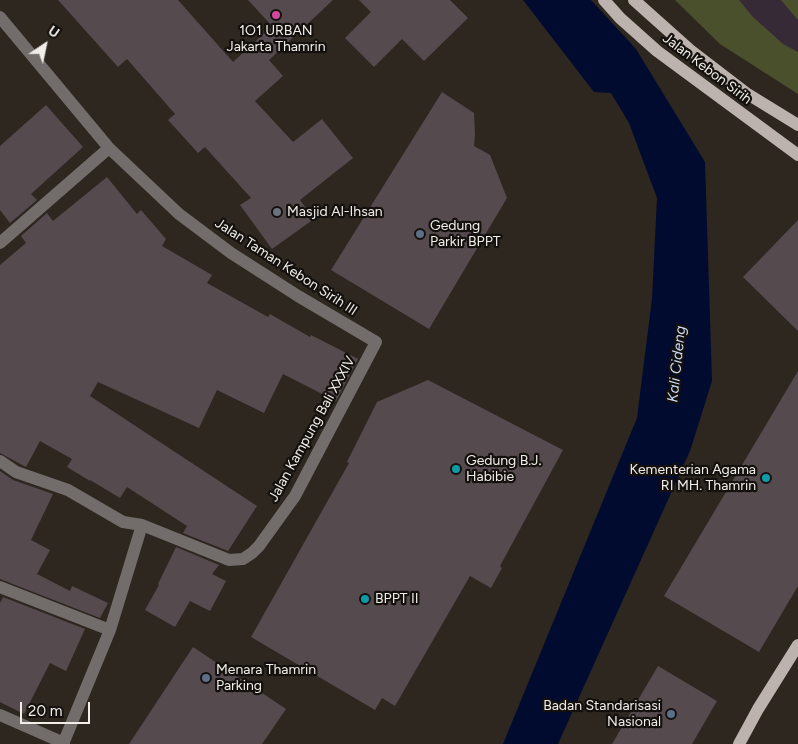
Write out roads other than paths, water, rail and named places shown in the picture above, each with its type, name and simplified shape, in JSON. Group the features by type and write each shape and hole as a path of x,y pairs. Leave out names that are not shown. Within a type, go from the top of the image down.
{"main road":[{"name":"Jalan Kebon Sirih","path":"604,0 620,18 657,51 798,155"},
{"name":"Jalan Kebon Sirih","path":"634,0 690,50 746,93 798,126"},
{"path":"739,744 758,709 798,645"}],"street":[{"name":"Jalan Taman Kebon Sirih III","path":"0,18 109,148 179,214 231,253 298,296 376,342"},
{"path":"0,243 109,148"},
{"name":"Jalan Kampung Bali XXXIV","path":"0,461 16,472 68,490 123,522 142,525 229,560 243,559 252,553 268,535 295,496 376,342"},
{"path":"0,715 64,743 110,630 142,525"},
{"path":"0,587 110,630"}],"water":[{"name":"Kali Cideng","path":"523,0 591,0 636,49 705,162 712,381 690,451 558,744 503,744 637,418 652,299 657,198 629,123 611,93 594,92"}],"place":[{"name":"1O1 URBAN Jakarta Thamrin","path":"276,15"},
{"name":"Masjid Al-Ihsan","path":"277,212"},
{"name":"Gedung Parkir BPPT","path":"420,234"},
{"name":"Gedung B.J. Habibie","path":"456,469"},
{"name":"Kementerian Agama RI MH. Thamrin","path":"766,478"},
{"name":"BPPT II","path":"365,599"},
{"name":"Menara Thamrin Parking","path":"206,678"},
{"name":"Badan Standarisasi Nasional","path":"671,714"}]}
